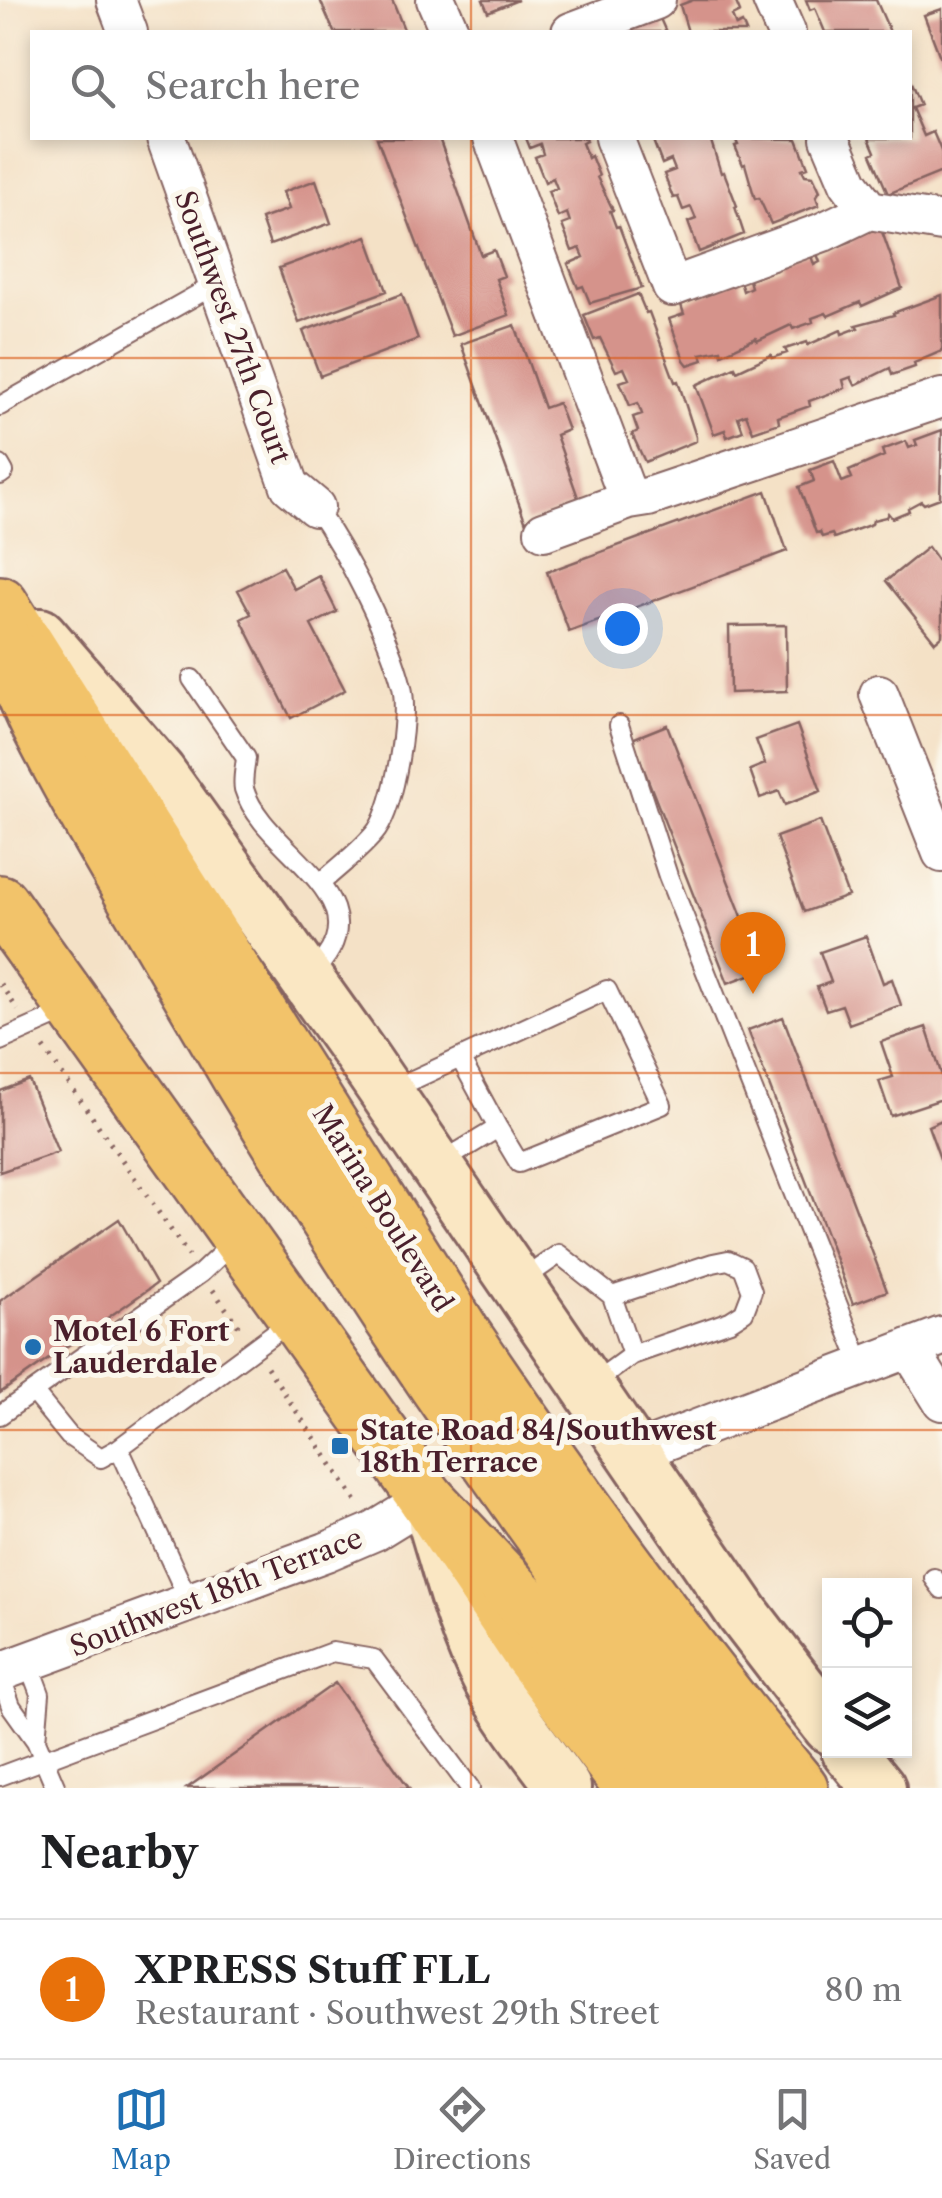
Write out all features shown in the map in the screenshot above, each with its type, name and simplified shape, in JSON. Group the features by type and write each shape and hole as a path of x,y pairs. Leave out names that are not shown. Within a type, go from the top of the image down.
{"main road":[{"path":"0,588 159,773 386,1092 744,1615 822,1717"},
{"name":"Marina Boulevard","path":"0,604 485,1367 671,1624 800,1788"},
{"path":"0,634 38,724 149,920 225,1053 369,1285 572,1578 734,1788"},
{"path":"4,916 53,1019 220,1255 296,1316 427,1499 529,1651 632,1788"},
{"path":"427,1499 478,1656 500,1698 564,1788"},
{"path":"427,1499 558,1638 674,1788"},
{"path":"855,1758 880,1788"}],"street":[{"path":"116,0 127,30"},
{"path":"436,0 449,30"},
{"path":"577,30 656,0"},
{"path":"772,0 785,30"},
{"name":"Southwest 27th Court","path":"167,140 290,486 315,507"},
{"path":"494,140 629,500"},
{"path":"615,140 672,287 823,232 869,210 942,222"},
{"path":"831,140 849,182 869,210"},
{"path":"544,531 942,398"},
{"path":"879,694 942,852"},
{"path":"631,1454 925,1342 942,1401"},
{"name":"Southwest 18th Terrace","path":"10,1670 376,1531 427,1499"}],"lane":[{"path":"0,406 218,283"},
{"path":"0,465 4,472 0,475"},
{"path":"315,507 332,532 380,628 403,690 394,793 377,830 321,883"},
{"path":"192,678 246,758 243,786 254,812 321,883 336,915 338,936 326,961 306,979"},
{"path":"619,725 668,876 862,1366"},
{"path":"386,1092 607,990 662,1106 519,1163 460,1058"},
{"path":"0,1042 53,1019"},
{"path":"435,1166 498,1128"},
{"path":"516,1284 559,1254 612,1296 632,1356"},
{"path":"0,1415 34,1394 220,1255"},
{"path":"586,1388 632,1356 730,1321 744,1312 752,1290 743,1267 728,1260 612,1296"},
{"path":"34,1394 69,1436 100,1458 119,1448 296,1316"},
{"path":"119,1448 190,1604"},
{"path":"0,1776 332,1652 374,1659 470,1788"},
{"path":"10,1670 40,1694 36,1741"},
{"path":"10,1670 11,1706 36,1741 56,1788"}],"path":[{"path":"0,984 53,1019 220,1255 254,1349 376,1531"}],"building":[{"path":"320,0 392,0 404,30 333,30"},
{"path":"483,0 518,0 488,12"},
{"path":"693,0 735,0 740,12 732,16 736,26 742,23 745,30 687,30 680,5"},
{"path":"806,0 876,0 889,30 824,30 815,8 810,10"},
{"path":"942,9 942,62 924,15"},
{"path":"658,14 665,30 616,30"},
{"path":"912,86 920,105 912,108"},
{"path":"912,108 924,136 933,132 942,153 942,172 888,194 871,154 875,152 870,140 912,140"},
{"path":"378,140 440,140 481,255 494,250 504,276 496,279 509,315 452,336"},
{"path":"527,140 586,140 582,143 588,158 591,156 642,288 590,303 583,286 578,288 568,264 584,257 580,248 572,251 562,225 570,222 567,213 558,217 548,191 557,188 553,178 545,182 535,157 543,154 540,144 530,148"},
{"path":"653,140 711,140 744,234 699,252 688,222 696,219 691,207 683,210 678,197 673,198 664,174 675,170 671,160 662,164"},
{"path":"736,140 797,140 808,167 802,169 805,175 813,176 820,191 816,197 819,205 771,224 759,198 755,199 745,164 735,146"},
{"path":"316,180 331,223 270,245 261,219 289,209 283,192"},
{"path":"880,226 902,288 862,306 860,302 828,316 826,313 812,318 813,322 793,329 791,325 722,354 721,350 701,354 703,360 688,365 684,360 669,319 684,314 681,305 739,278 743,291 751,287 749,280 784,267 782,261 810,252 814,265 820,262 817,254"},
{"path":"367,236 387,291 299,323 279,268"},
{"path":"402,294 418,339 320,376 303,331"},
{"path":"638,294 646,313 649,312 675,382 678,381 696,437 696,441 645,462 632,434 638,431 633,417 642,414 638,403 630,406 620,382 629,379 624,368 616,371 600,338 594,340 584,315"},
{"path":"942,295 942,351 892,375 890,368 855,385 851,377 843,380 845,388 778,417 779,423 753,432 746,414 738,417 743,431 727,437 725,430 714,434 696,385 735,367 737,371 771,355 772,358 787,353 785,349 807,342 808,345 841,330 842,334 858,328 856,325 894,315"},
{"path":"515,325 544,408 558,403 568,430 556,435 580,503 526,523 461,344"},
{"path":"942,430 940,498 924,504 921,501 892,518 888,513 872,524 834,538 832,534 822,537 820,532 816,533 799,487 814,481 810,470 834,461 842,482 852,478 849,471 884,456 882,450 906,441 909,448 917,445 915,440"},
{"path":"766,491 787,551 569,632 547,572"},
{"path":"928,547 937,560 942,556 942,636 935,642 886,581"},
{"path":"282,567 294,589 319,576 337,612 311,625 345,690 291,718 241,619 251,614 238,590"},
{"path":"786,625 787,691 730,693 729,626"},
{"path":"667,725 763,970 728,983 632,739"},
{"path":"797,725 821,791 785,805 779,791 760,798 750,770 765,764 756,740"},
{"path":"820,821 848,896 804,912 776,837"},
{"path":"866,936 883,983 892,979 901,1005 849,1024 842,1005 826,1010 817,987 831,982 820,952"},
{"path":"783,1017 887,1291 853,1304 748,1030"},
{"path":"926,1027 942,1076 942,1099 891,1116 879,1081 893,1077 881,1042"},
{"path":"29,1080 58,1152 0,1172 0,1091"},
{"path":"942,1120 942,1164 928,1126"},
{"name":"Motel 6 Fort Lauderdale","path":"119,1219 156,1284 0,1393 0,1301"},
{"path":"335,1683 409,1788 187,1788"}],"place":[{"name":"XPRESS Stuff FLL","path":"753,994"},
{"name":"Motel 6 Fort Lauderdale","path":"33,1347"},
{"name":"State Road 84/Southwest 18th Terrace","path":"340,1446"}]}
